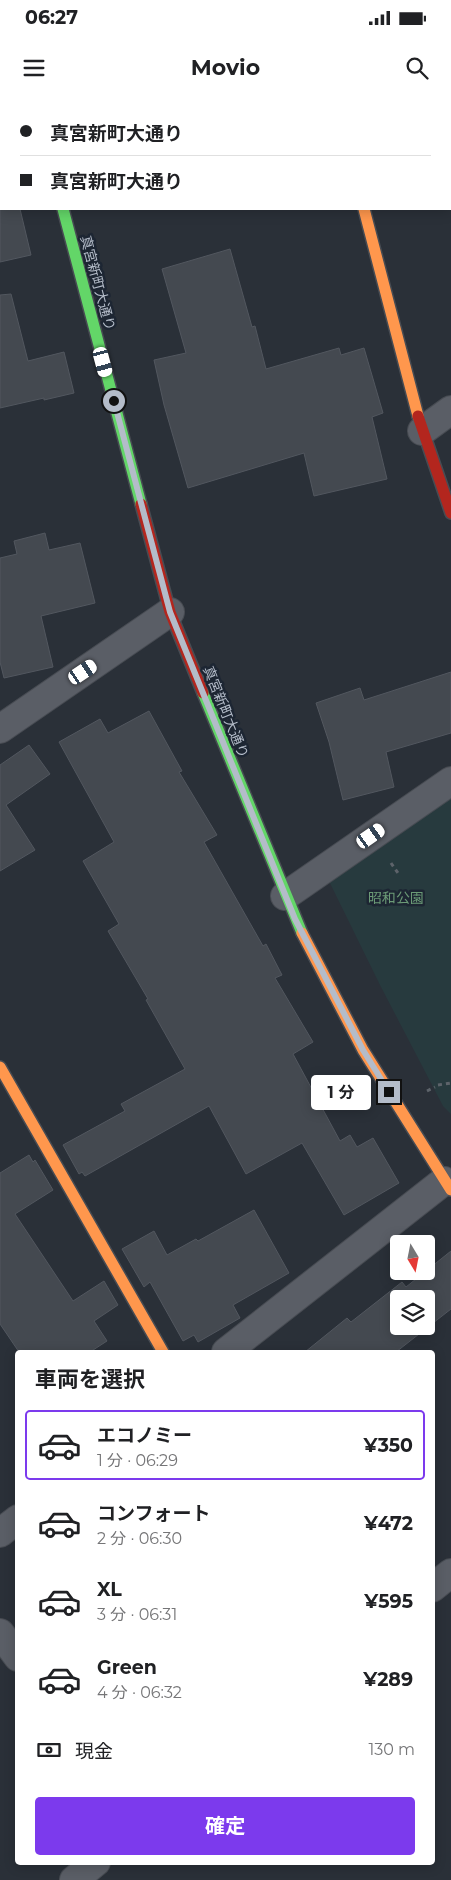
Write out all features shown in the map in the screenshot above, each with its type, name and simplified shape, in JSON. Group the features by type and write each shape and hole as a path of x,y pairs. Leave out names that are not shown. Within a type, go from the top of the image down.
{"street":[{"name":"真宮新町大通り","path":"62,210 170,612 285,896 363,1050 448,1185"},
{"path":"364,210 422,431 451,512"},
{"path":"422,431 451,410"},
{"path":"0,729 170,612"},
{"path":"285,896 451,781"},
{"path":"0,1067 162,1350"},
{"path":"229,1350 448,1185"},
{"path":"0,1533 15,1521"},
{"path":"435,1586 451,1573"},
{"path":"0,1633 15,1653"},
{"path":"74,1880 92,1865"}],"path":[{"path":"438,1085 451,1083"}],"green space":[{"name":"昭和公園","path":"451,794 451,1114 443,1106 380,985 328,879"}],"building":[{"path":"0,210 20,210 31,255 0,262"},
{"path":"230,249 252,327 255,326 266,369 339,348 341,355 364,348 383,413 372,417 387,479 314,496 304,453 188,488 164,405 154,360 186,353 162,269"},
{"path":"11,294 28,361 64,352 74,393 0,408 0,295"},
{"path":"45,533 49,550 80,543 95,603 41,616 53,667 4,678 0,662 0,558 17,554 14,541"},
{"path":"451,672 451,733 386,752 394,787 343,800 329,742 316,703 360,688 364,700"},
{"path":"149,711 182,771 179,772 217,835 204,842 263,946 266,944 282,975 275,978 313,1042 293,1054 340,1141 350,1135 357,1147 373,1138 399,1183 344,1215 302,1143 246,1174 209,1106 85,1176 82,1172 79,1174 63,1145 125,1111 121,1104 185,1069 146,1000 148,999 108,931 119,924 83,861 114,842 59,742 100,719 108,733"},
{"path":"29,745 50,774 6,805 35,850 0,871 0,765"},
{"path":"29,1155 33,1162 35,1160 53,1190 15,1214 73,1301 104,1281 118,1305 94,1321 107,1341 93,1350 18,1350 0,1324 0,1173"},
{"path":"254,1210 289,1273 233,1305 240,1318 198,1342 194,1335 183,1341 150,1282 144,1287 122,1249 154,1231 167,1255 196,1239 198,1241"},
{"path":"451,1251 451,1309 435,1322 435,1290 392,1290 402,1282 406,1287 415,1280 435,1280 435,1264"},
{"path":"390,1291 390,1335 418,1335 399,1350 307,1350 347,1318 351,1322"}],"traffic: fast":[{"path":"63,210 141,504"},
{"path":"203,693 302,933"}],"traffic: slow":[{"path":"364,210 418,416"},
{"path":"302,933 363,1050 451,1190"},
{"path":"0,1067 162,1350"}],"traffic: jam":[{"path":"418,416 451,513"},
{"path":"141,504 170,612 203,693"}],"route":[{"path":"114,401 170,612 295,919 363,1050 389,1092"}]}
